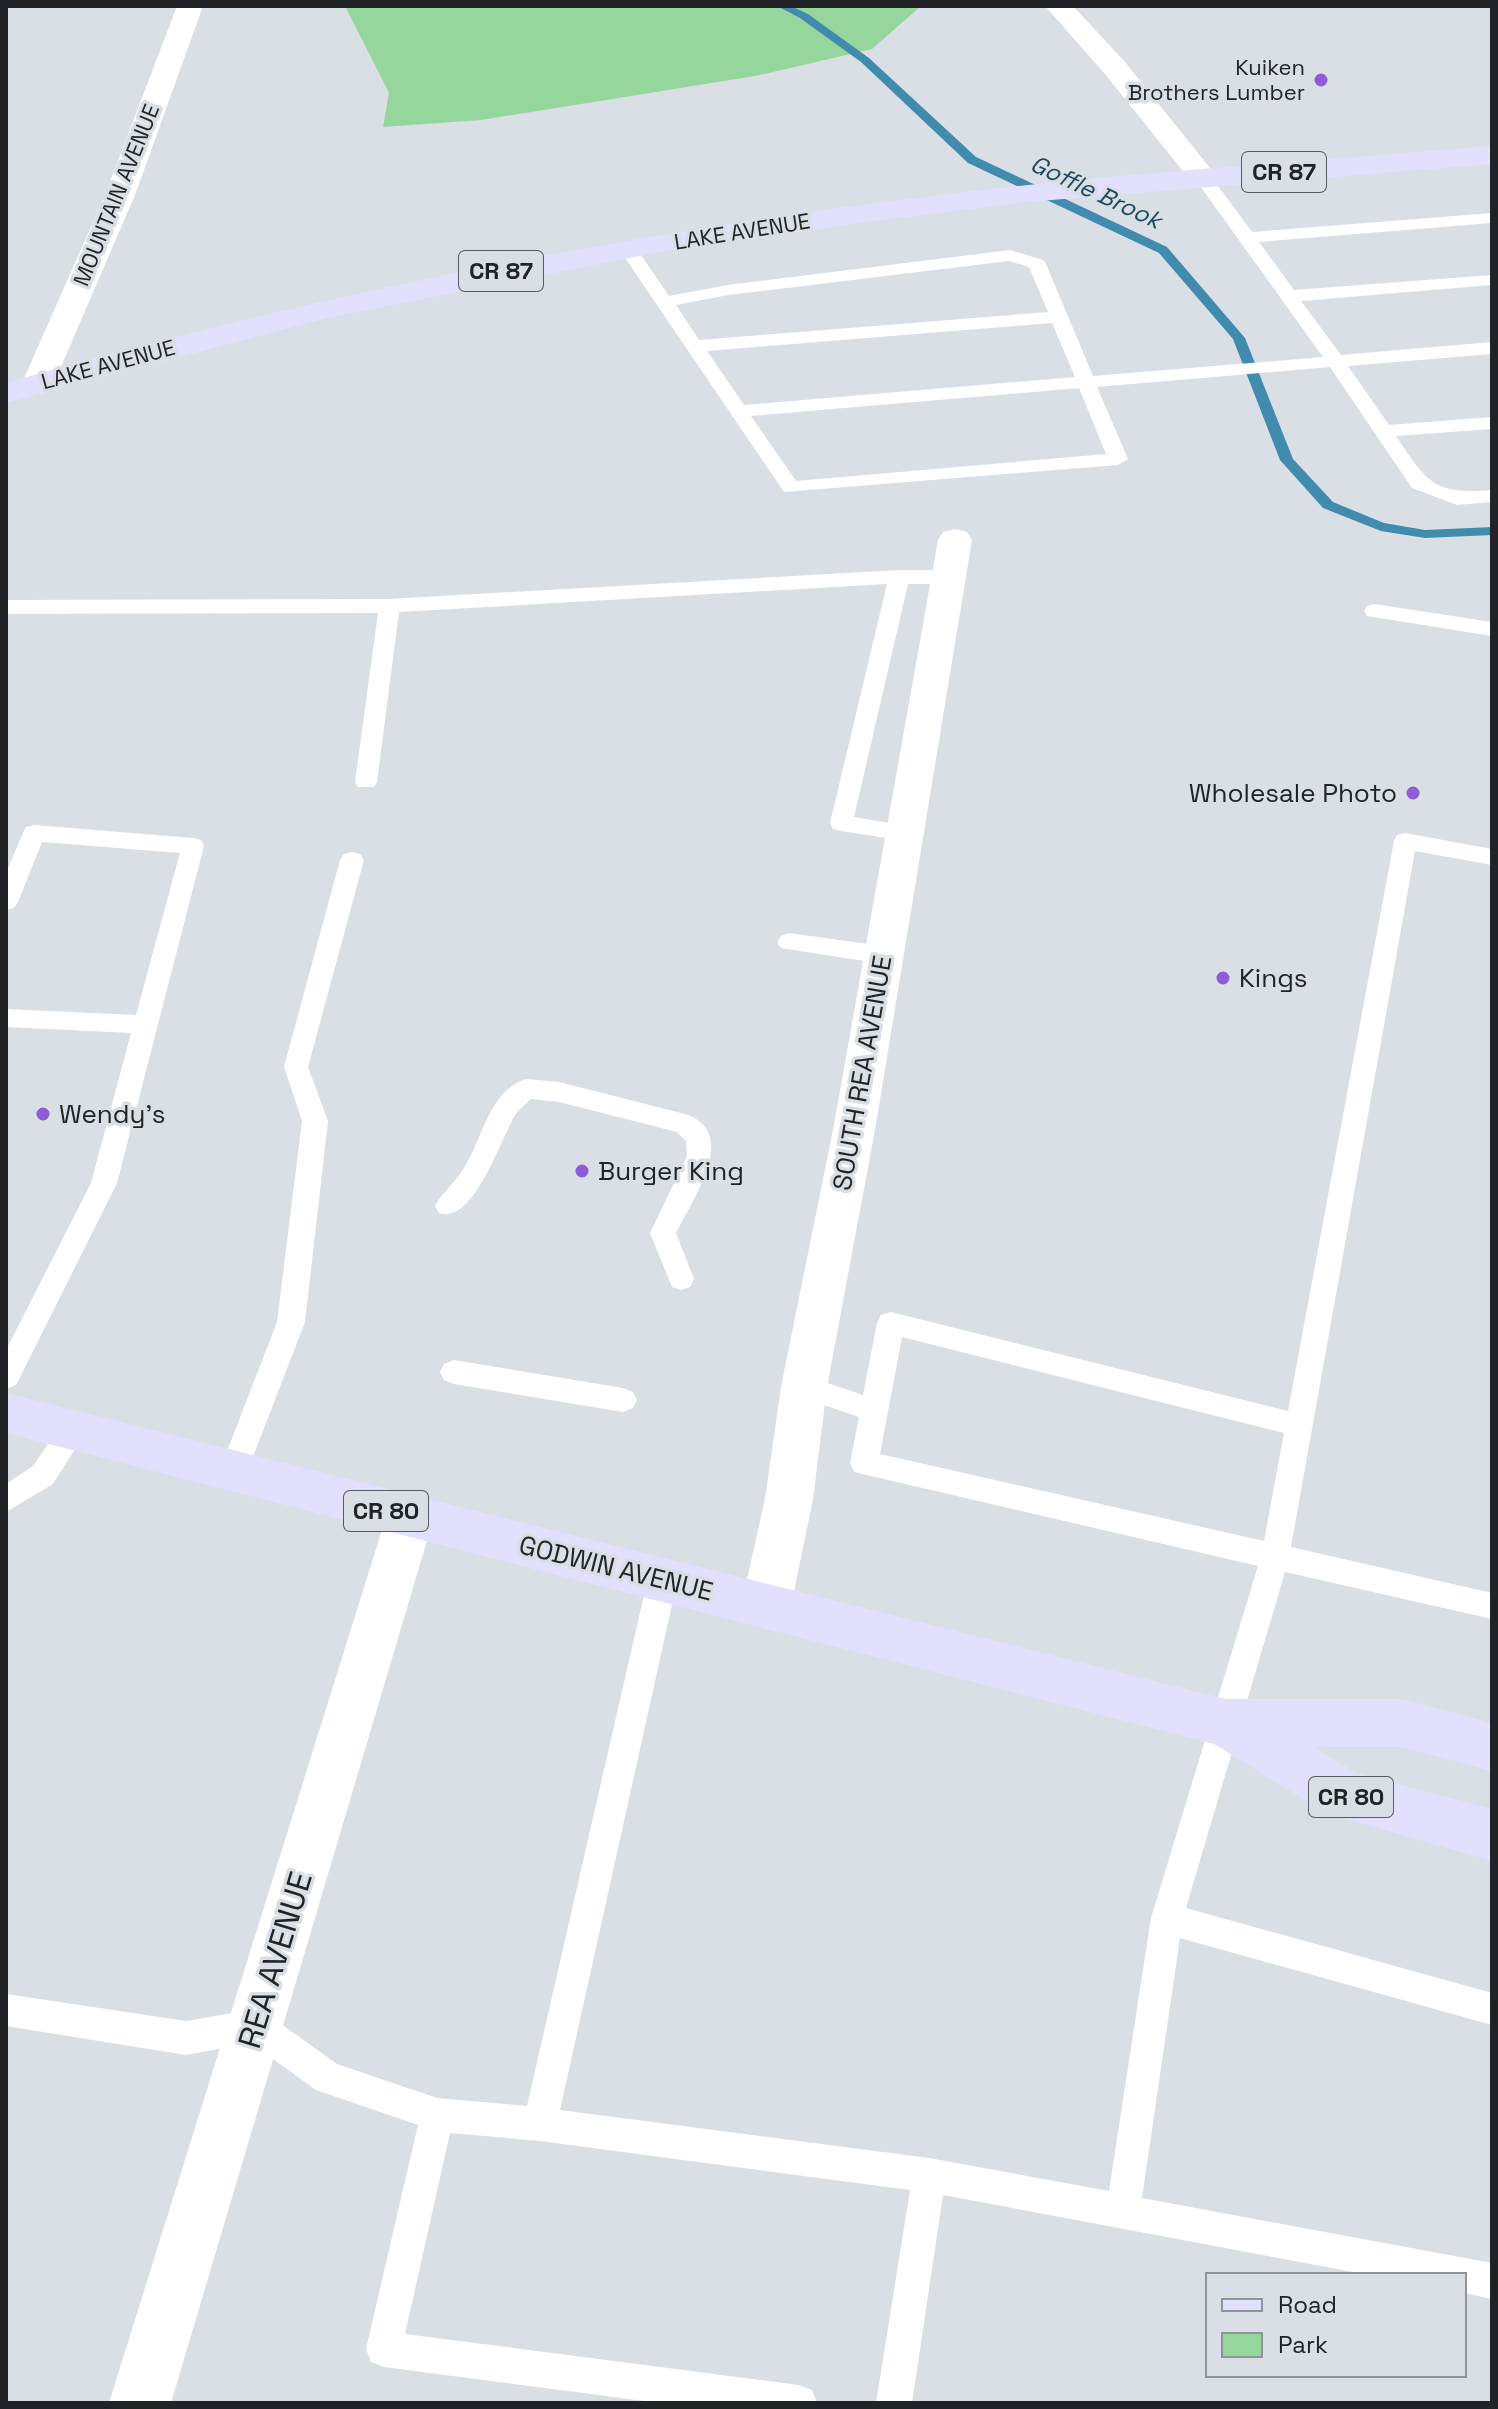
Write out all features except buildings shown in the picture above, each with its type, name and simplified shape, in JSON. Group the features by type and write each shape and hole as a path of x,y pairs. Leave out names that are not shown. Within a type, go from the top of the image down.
{"main road":[{"name":"LAKE AVENUE","path":"6,393 335,307 500,271 628,249 819,219 1006,197 1492,155"},
{"name":"GODWIN AVENUE","path":"6,1413 1226,1723 1402,1723 1492,1747"},
{"name":"GODWIN AVENUE","path":"1226,1723 1345,1795 1492,1835"}],"street":[{"name":"MOUNTAIN AVENUE","path":"38,383 120,195 190,6"},
{"path":"1058,6 1115,68 1204,179"},
{"name":"SOUTH REA AVENUE","path":"766,1606 789,1499 804,1387 905,833 951,559"},
{"name":"REA AVENUE","path":"140,2403 410,1517"}],"lane":[{"path":"1204,179 1335,360 1419,484 1457,499 1492,496"},
{"path":"1247,238 1492,218"},
{"path":"628,249 693,346 791,488 1118,459 1037,264 1010,255 728,290 664,302"},
{"path":"1289,296 1492,280"},
{"path":"693,346 1059,317"},
{"path":"739,411 1492,348"},
{"path":"1383,431 1492,423"},
{"path":"6,607 389,606 899,577 951,559"},
{"path":"899,577 841,823 905,833"},
{"path":"366,782 389,606"},
{"path":"1374,611 1492,629"},
{"path":"6,902 34,833 193,846 104,1183 6,1377"},
{"path":"1123,2212 1167,1918 1275,1558 1405,841 1492,857"},
{"path":"233,1472 291,1322 315,1121 296,1067 352,860"},
{"path":"789,942 883,955"},
{"path":"6,1018 146,1025"},
{"path":"448,1206 473,1176 506,1107 526,1089 559,1092 685,1124 699,1138 700,1156 663,1233 681,1279"},
{"path":"1298,1425 891,1323 864,1463 1492,1606"},
{"path":"454,1372 623,1400"},
{"path":"804,1387 874,1410"},
{"path":"6,1500 43,1475 73,1430"},
{"path":"540,2124 662,1582"},
{"path":"1167,1918 1492,2009"},
{"path":"6,2010 186,2038 255,2026 328,2078 437,2115 540,2124 929,2175 1452,2273"},
{"path":"437,2115 384,2349 799,2403"},
{"path":"894,2403 929,2175"},
{"path":"1466,2276 1492,2281"}],"green space":[{"path":"345,6 921,6 872,49 755,76 481,120 383,127 389,93"}],"waterway":[{"name":"Goffle Brook","path":"782,6 804,16 865,60 972,160 1163,250 1239,338 1287,460 1328,505 1381,527 1425,534 1492,531"}],"place":[{"name":"Kuiken Brothers Lumber","path":"1321,80"},
{"name":"Wholesale Photo","path":"1413,793"},
{"name":"Kings","path":"1223,978"},
{"name":"Wendy's","path":"43,1114"},
{"name":"Burger King","path":"582,1171"}]}
